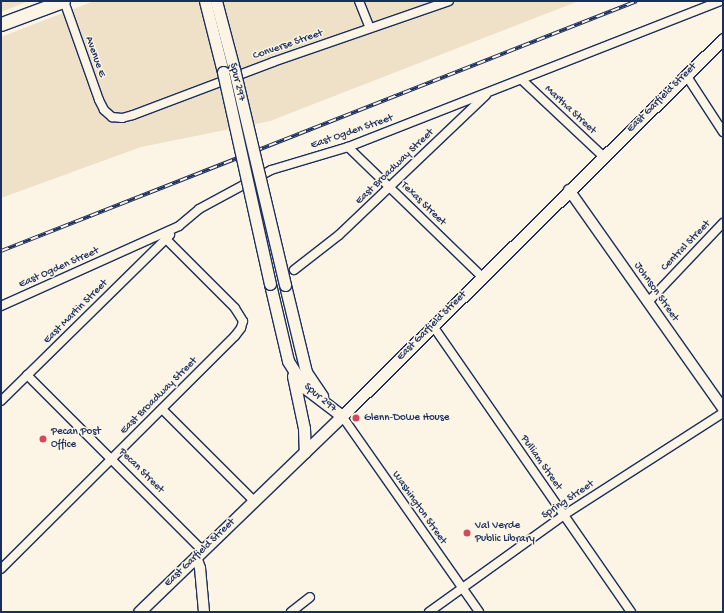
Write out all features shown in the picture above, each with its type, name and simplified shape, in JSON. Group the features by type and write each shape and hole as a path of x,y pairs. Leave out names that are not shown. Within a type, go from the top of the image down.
{"highway":[{"path":"1,24 63,1"}],"main road":[{"name":"Spur 297","path":"205,1 228,70 306,372 317,390 342,416"},
{"name":"Spur 297","path":"216,1 270,284 288,360 304,387 342,416"},
{"name":"East Garfield Street","path":"139,612 342,416 603,156 723,39"},
{"path":"288,360 297,389 304,428 305,452"}],"street":[{"name":"Avenue E","path":"63,1 99,100 104,110 112,117"},
{"path":"359,1 370,28"},
{"name":"Converse Street","path":"112,117 122,118 133,115 273,62 449,1"},
{"name":"East Ogden Street","path":"1,306 179,226 199,209 271,170 348,147 721,1"},
{"path":"686,74 723,132"},
{"name":"Martha Street","path":"522,80 603,156"},
{"name":"East Broadway Street","path":"294,270 339,235 490,92"},
{"name":"Texas Street","path":"348,147 482,277"},
{"name":"Johnson Street","path":"569,190 723,408"},
{"name":"Central Street","path":"648,302 723,224"},
{"name":"East Martin Street","path":"1,401 179,226"},
{"name":"East Broadway Street","path":"1,569 235,336 243,321 235,308 166,238"},
{"name":"Pulliam Street","path":"433,326 631,612"},
{"name":"Pecan Street","path":"27,375 112,460 199,554"},
{"path":"162,409 254,501"},
{"name":"Spring Street","path":"429,612 564,515 723,412"},
{"name":"Washington Street","path":"342,416 479,612"},
{"path":"199,554 204,612"},
{"path":"291,612 310,597"}],"shaded area":[{"path":"1,1 29,1 1,12"},
{"path":"94,1 579,1 270,121 141,147 1,198 1,37"}],"railway":[{"path":"1,251 637,1"}],"place":[{"name":"Glenn-Dowe House","path":"356,418"},
{"name":"Pecan Post Office","path":"43,439"},
{"name":"Val Verde Public Library","path":"467,533"}]}
